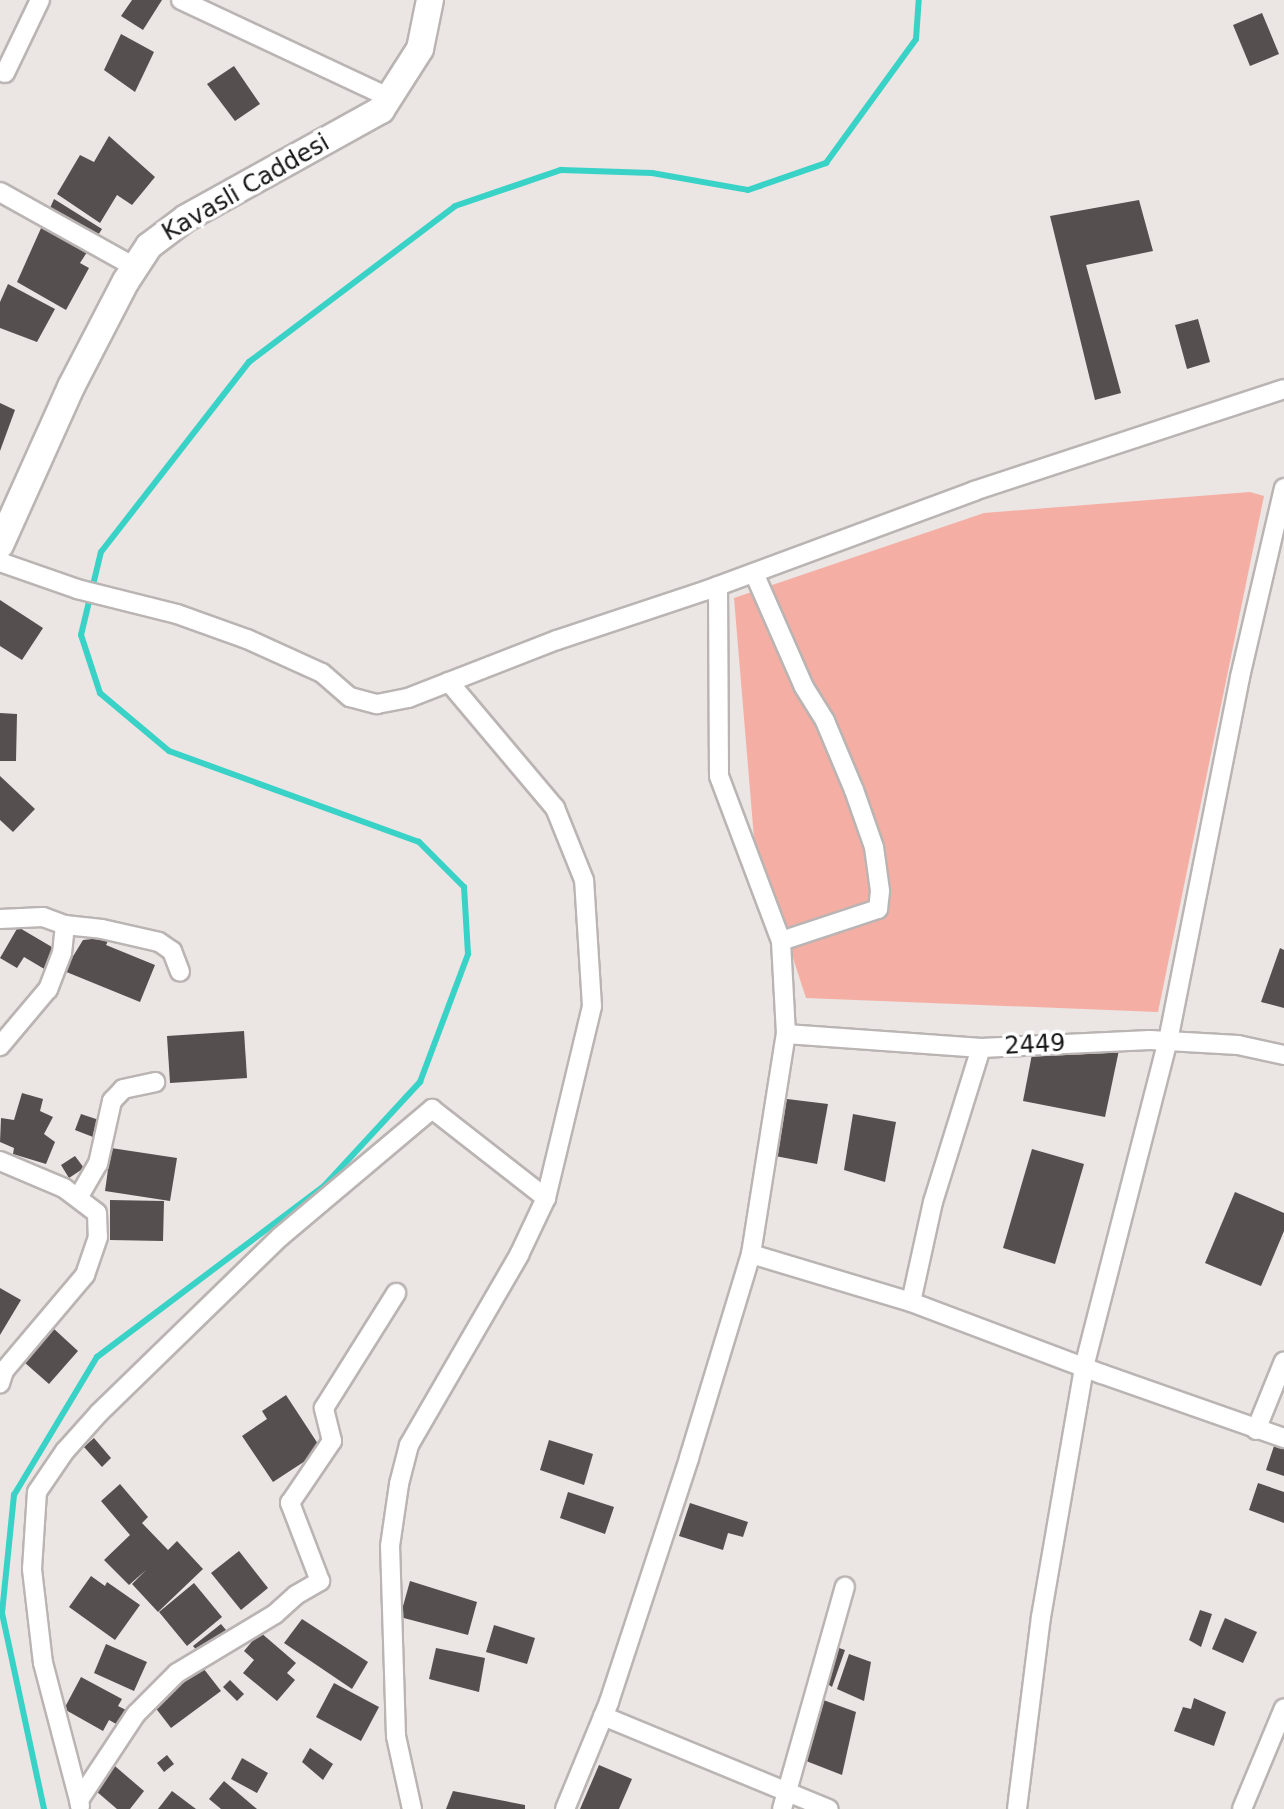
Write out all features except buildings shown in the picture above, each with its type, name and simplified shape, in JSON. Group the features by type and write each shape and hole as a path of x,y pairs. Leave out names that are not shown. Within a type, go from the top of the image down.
{"street":[{"path":"5,74 40,0"},
{"path":"181,0 390,98"},
{"name":"Kavasli Caddesi","path":"0,545 71,387 149,246 186,218 382,110 420,49 429,0"},
{"path":"0,192 135,267"},
{"path":"0,562 76,589 177,614 247,639 322,673 350,698 377,704 408,698 557,640 719,586 974,491 1284,389"},
{"path":"1017,1809 1041,1617 1084,1367 1168,1041 1240,677 1281,512 1284,488"},
{"path":"754,573 804,687 825,721 854,790 874,846 880,891 878,909 780,941"},
{"path":"565,1809 603,1716 689,1458 751,1254 786,1034 780,941 719,776 719,586"},
{"path":"412,1809 396,1736 390,1546 399,1483 409,1444 519,1255 546,1198 592,1006 584,880 555,808 449,682"},
{"path":"0,919 43,917 65,925 102,929 159,942 172,951 180,972"},
{"path":"0,1046 48,989 62,953 65,925"},
{"name":"2449","path":"786,1034 981,1048 1168,1041 1238,1045 1284,1055"},
{"path":"911,1302 933,1202 981,1048"},
{"path":"78,1198 98,1164 105,1124 113,1101 123,1089 155,1082"},
{"path":"80,1804 43,1663 32,1569 37,1492 65,1451 99,1413 280,1237 432,1109 546,1198"},
{"path":"0,1161 64,1188 78,1198 97,1213 98,1237 85,1275 4,1371 0,1383"},
{"path":"751,1254 911,1302 1284,1438"},
{"path":"80,1804 136,1714 177,1673 275,1615 296,1595 320,1581 295,1522 290,1503 332,1441 324,1408 396,1293"},
{"path":"1256,1430 1284,1361"},
{"path":"782,1809 845,1587"},
{"path":"1242,1809 1284,1708"},
{"path":"603,1716 830,1809"}],"shaded area":[{"path":"1250,492 1264,496 1158,1012 806,998 754,838 734,598 984,513"}],"waterway":[{"path":"44,1809 2,1613 14,1495 97,1357 324,1186 420,1082 468,954 464,887 419,842 169,751 100,693 81,635 101,552 249,362 455,206 561,170 652,173 748,190 826,163 916,39 919,0"}]}
